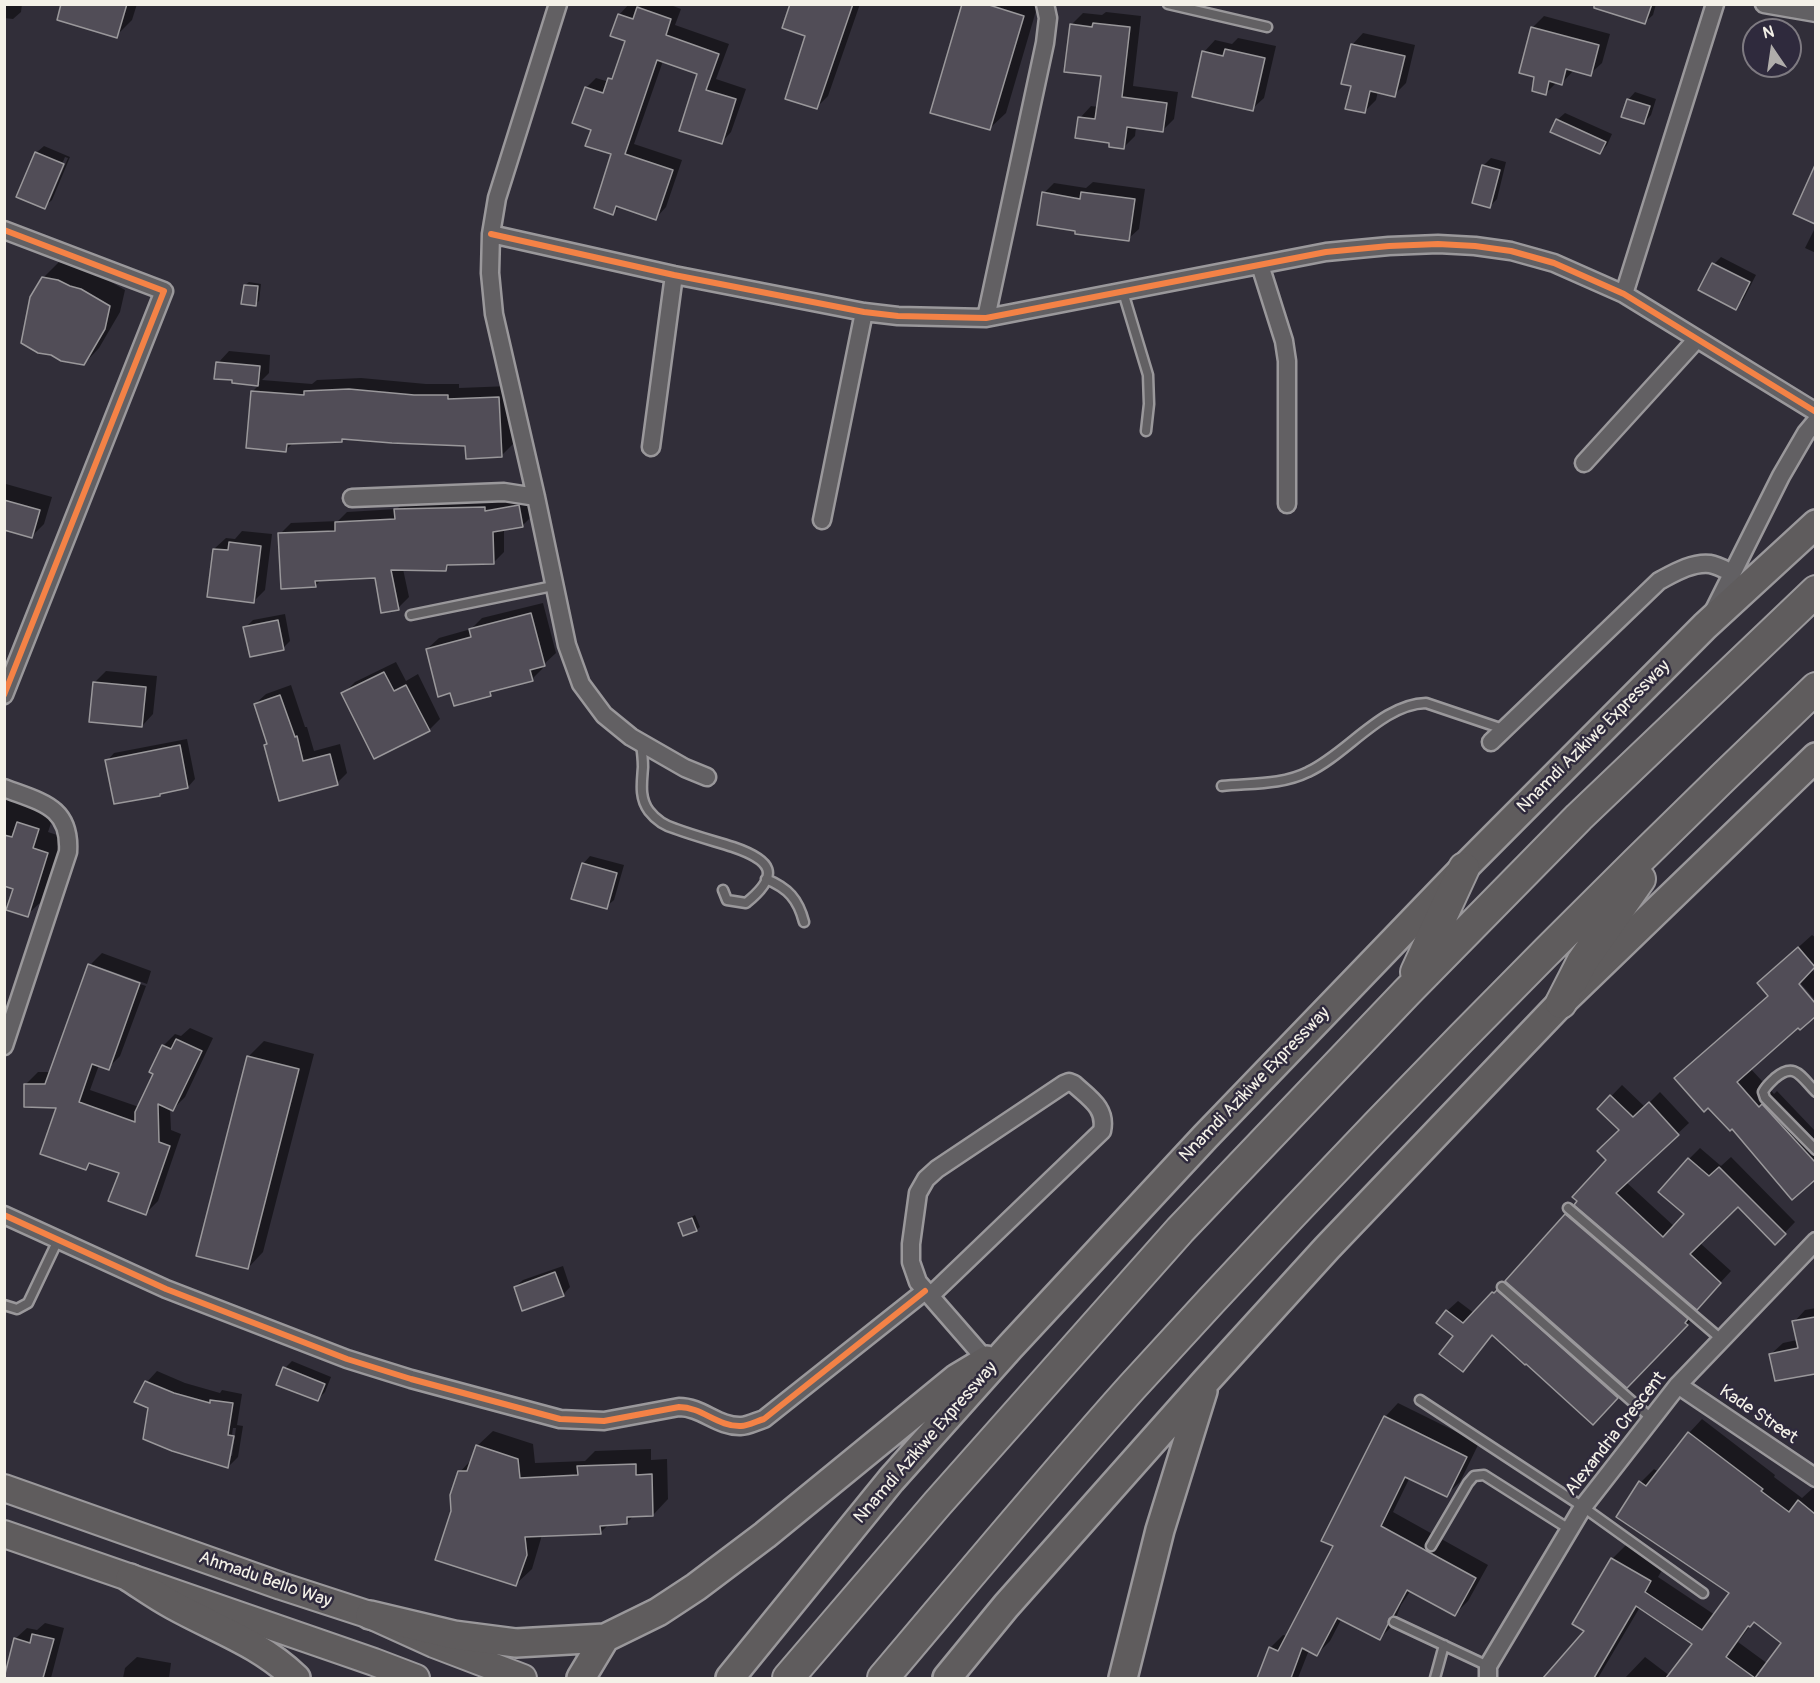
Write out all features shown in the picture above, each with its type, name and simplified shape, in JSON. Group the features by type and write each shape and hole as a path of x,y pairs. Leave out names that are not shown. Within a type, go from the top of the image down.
{"highway":[{"name":"Nnamdi Azikiwe Expressway","path":"730,1678 891,1480 998,1354 1464,868 1705,626 1815,524"},
{"path":"788,1678 937,1504 1180,1230 1407,992 1579,817 1815,591"},
{"path":"883,1678 1146,1372 1355,1147 1670,827 1815,688"},
{"path":"946,1678 1006,1606 1327,1248 1562,1003 1815,757"},
{"path":"1562,1003 1582,962 1626,896 1663,847 1670,827"},
{"path":"1407,992 1464,868"},
{"path":"370,1615 454,1635 516,1643 604,1638 658,1612 696,1587 765,1535 957,1378 998,1354"},
{"path":"1124,1678 1161,1530 1206,1381"},
{"path":"130,1578 173,1605 254,1645 296,1678"},
{"path":"581,1678 604,1638"}],"main road":[{"name":"Ahmadu Bello Way","path":"4,1488 370,1615 434,1644 523,1678"},
{"path":"4,1534 416,1678"}],"street":[{"path":"558,4 497,198 491,234 490,273 494,314 567,645 581,684 604,715 641,743 685,768 707,777"},
{"path":"986,318 1045,44 1048,18 1045,4"},
{"path":"1624,294 1715,4"},
{"path":"1764,4 1815,13"},
{"path":"4,230 164,291 4,695"},
{"path":"491,234 674,275 864,312 898,316 986,318 1326,252 1438,244 1475,246 1511,251 1554,263 1624,294 1815,412"},
{"path":"1260,265 1274,304 1286,351 1287,504"},
{"path":"651,447 674,275"},
{"path":"822,520 864,312"},
{"path":"1584,463 1697,339"},
{"path":"1705,626 1781,476 1815,421"},
{"path":"352,498 504,492 536,497"},
{"path":"1491,742 1659,581 1693,566 1710,564 1732,573"},
{"path":"4,788 48,805 59,813 69,839 68,852 4,1046"},
{"path":"4,1215 166,1289 347,1359 411,1379 549,1416 581,1421 604,1421 690,1407 723,1423 742,1426 764,1419 928,1293 1102,1131 1104,1120 1099,1109 1074,1084 1069,1082 937,1169 926,1179 918,1193 911,1244 911,1262 918,1282 928,1293 998,1354"},
{"name":"Alexandria Crescent","path":"1488,1672 1583,1507 1678,1384 1815,1241"},
{"name":"Kade Street","path":"1678,1384 1815,1478"}],"lane":[{"path":"1168,4 1267,27"},
{"path":"1123,292 1148,375 1149,405 1146,431"},
{"path":"411,615 554,586"},
{"path":"1222,786 1290,780 1307,773 1321,766 1395,711 1412,704 1426,703 1503,729"},
{"path":"641,743 643,765 641,786 644,801 648,810 659,822 754,855 765,863 766,879 759,893 746,903 727,900 723,890"},
{"path":"766,879 780,885 793,897 800,907 804,922"},
{"path":"1815,1092 1795,1071 1789,1069 1783,1071 1766,1086 1763,1092 1765,1098 1815,1150"},
{"path":"1568,1208 1721,1340"},
{"path":"4,1305 17,1309 28,1303 58,1240"},
{"path":"1502,1287 1651,1418"},
{"path":"1420,1400 1583,1507 1703,1593"},
{"path":"1431,1546 1474,1476 1484,1475 1569,1530"},
{"path":"1394,1622 1444,1645 1488,1672"},
{"path":"1435,1678 1444,1645"}],"building":[{"path":"61,4 127,4 117,38 57,20"},
{"path":"790,4 853,4 817,109 785,99 805,36 782,28"},
{"path":"962,4 986,4 1024,16 990,130 930,113"},
{"path":"1594,4 1652,4 1645,24 1594,8"},
{"path":"637,7 671,19 666,35 719,54 706,90 736,99 722,144 679,131 697,74 657,60 625,154 673,170 656,220 616,206 613,215 594,208 611,154 585,146 591,130 572,123 585,87 603,93 608,78 612,79 625,41 610,36 618,14 633,19"},
{"path":"1093,23 1130,27 1122,97 1167,103 1163,132 1127,127 1124,149 1109,147 1109,143 1075,138 1078,117 1095,119 1101,76 1064,72 1070,24 1092,27"},
{"path":"1531,27 1599,45 1591,76 1566,69 1562,85 1549,81 1546,95 1532,91 1534,77 1519,73"},
{"path":"1351,44 1405,56 1395,97 1370,91 1365,113 1345,109 1351,86 1341,84"},
{"path":"1225,49 1265,58 1253,111 1192,97 1202,51 1223,56"},
{"path":"1627,99 1650,106 1644,124 1621,117"},
{"path":"1556,119 1606,142 1600,154 1550,132"},
{"path":"35,152 64,164 45,209 16,197"},
{"path":"1482,165 1500,170 1490,208 1472,203"},
{"path":"1815,165 1815,224 1793,214"},
{"path":"1042,192 1080,199 1081,192 1135,199 1129,241 1075,234 1075,231 1037,225"},
{"path":"1712,263 1750,282 1736,310 1698,290"},
{"path":"42,277 58,280 81,289 110,306 105,329 84,365 61,361 51,355 38,353 21,343 30,297"},
{"path":"244,285 258,286 256,306 241,304"},
{"path":"216,362 260,366 258,386 232,383 232,380 214,379"},
{"path":"349,389 414,395 448,395 448,399 499,397 502,457 466,459 465,446 342,439 342,442 287,444 286,452 246,448 251,391 304,395 304,391"},
{"path":"4,500 40,510 32,538 4,530"},
{"path":"519,505 523,527 493,532 494,564 447,565 446,571 391,570 399,610 381,613 375,578 315,581 316,587 281,589 278,533 335,531 335,522 395,519 394,509 485,507 485,511"},
{"path":"229,542 261,546 254,603 207,597 213,549 228,550"},
{"path":"531,613 545,666 530,670 533,681 490,692 491,696 454,706 450,693 438,697 426,649 471,637 469,629"},
{"path":"278,620 284,650 250,657 243,627"},
{"path":"384,672 394,691 406,685 430,731 374,759 341,693"},
{"path":"93,682 146,687 142,727 89,722"},
{"path":"280,695 295,737 297,736 303,761 330,754 338,785 279,801 264,745 267,744 254,704"},
{"path":"180,745 188,788 160,794 160,796 114,804 105,760"},
{"path":"17,822 39,829 33,848 48,853 28,917 6,910 13,889 4,886 4,835 12,837"},
{"path":"582,863 617,873 607,909 571,899"},
{"path":"1798,947 1815,967 1799,984 1815,1003 1815,1017 1800,1030 1798,1028 1737,1082 1759,1107 1762,1104 1815,1162 1815,1180 1792,1200 1732,1129 1730,1131 1708,1108 1704,1112 1674,1078 1768,996 1757,983"},
{"path":"88,964 140,983 109,1070 92,1064 79,1102 135,1122 135,1112 153,1074 149,1072 162,1045 171,1049 176,1039 202,1051 173,1111 158,1104 159,1142 170,1146 146,1215 108,1201 119,1173 89,1163 86,1170 40,1154 56,1108 24,1107 24,1084 45,1084"},
{"path":"247,1056 299,1069 248,1269 196,1256"},
{"path":"1610,1095 1633,1117 1649,1102 1679,1135 1616,1193 1663,1237 1684,1214 1658,1192 1688,1158 1709,1176 1719,1167 1786,1234 1775,1245 1738,1207 1690,1254 1721,1283 1697,1310 1574,1205 1577,1201 1572,1197 1606,1160 1597,1151 1619,1130 1597,1109"},
{"path":"1565,1214 1688,1319 1685,1323 1688,1325 1627,1388 1505,1281"},
{"path":"692,1218 697,1231 683,1236 678,1223"},
{"path":"555,1272 564,1296 522,1311 514,1287"},
{"path":"1497,1290 1618,1398 1593,1425 1492,1335 1463,1372 1439,1354 1453,1336 1436,1323 1446,1310 1463,1323 1492,1292"},
{"path":"1815,1317 1815,1374 1775,1381 1769,1354 1798,1348 1792,1321"},
{"path":"283,1367 325,1384 318,1401 276,1385"},
{"path":"145,1381 174,1393 210,1403 210,1400 233,1403 228,1435 234,1436 228,1468 172,1451 143,1439 148,1408 134,1402"},
{"path":"1384,1416 1467,1457 1447,1497 1405,1477 1381,1526 1476,1578 1455,1616 1407,1590 1393,1616 1389,1619 1380,1640 1337,1618 1317,1656 1302,1648 1291,1678 1257,1678 1269,1647 1278,1651 1333,1546 1321,1541"},
{"path":"1688,1432 1763,1489 1761,1491 1789,1512 1798,1500 1815,1514 1815,1678 1755,1678 1666,1678 1692,1644 1636,1606 1594,1678 1543,1678 1584,1631 1572,1624 1611,1558 1651,1581 1645,1592 1702,1630 1729,1593 1616,1517 1639,1481 1646,1486","holes":["1754,1622 1781,1643 1755,1678 1726,1657 1748,1626 1750,1627"]},
{"path":"476,1445 518,1459 520,1478 578,1475 577,1466 636,1464 636,1475 652,1474 653,1516 627,1517 627,1524 600,1526 601,1534 525,1537 527,1555 516,1586 435,1560 451,1511 450,1495 458,1471 467,1471"},
{"path":"32,1634 54,1639 43,1678 4,1678 14,1638 30,1643"}],"cycle path":[{"path":"4,230 164,291 4,695"},
{"path":"491,234 674,275 864,312 898,316 986,318 1326,252 1438,244 1475,246 1511,251 1554,263 1624,294 1816,412"},
{"path":"4,1215 166,1289 347,1359 411,1379 560,1419 604,1421 679,1407 695,1410 733,1425 750,1424 764,1419 925,1291"}]}
